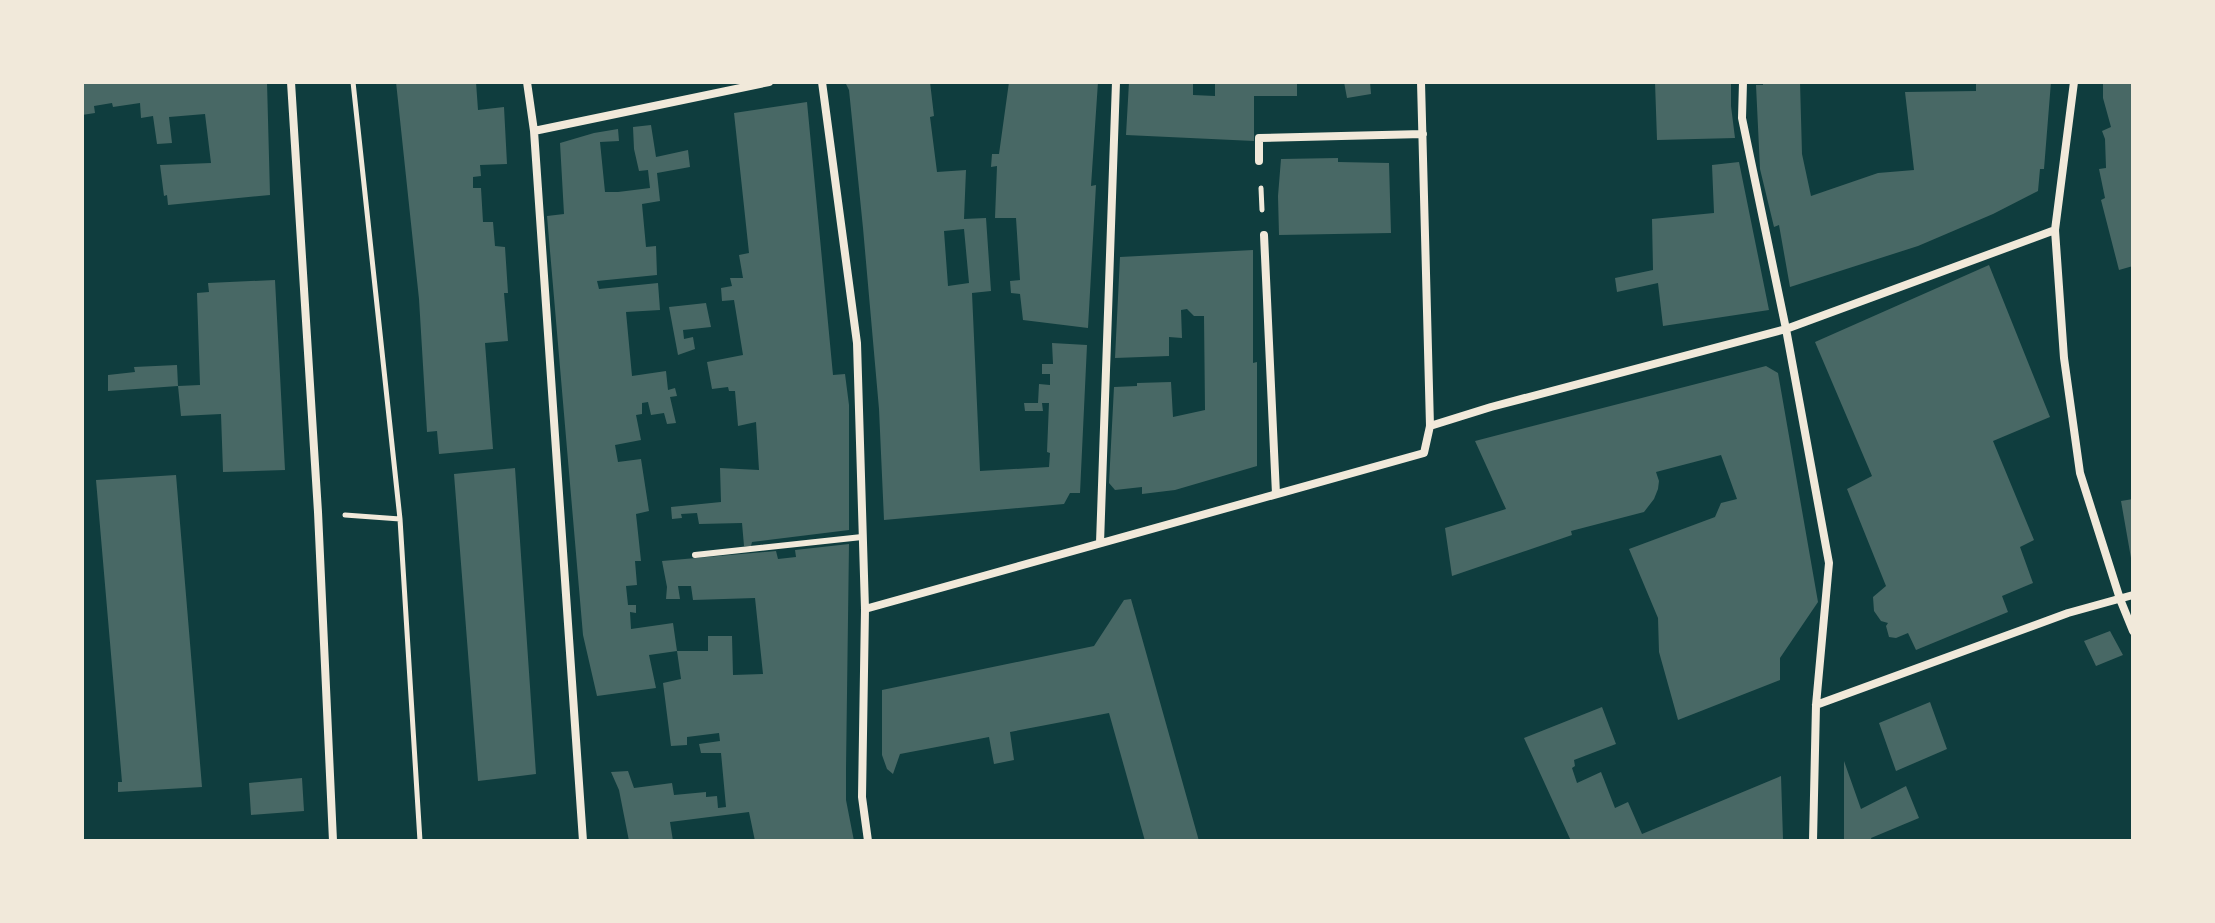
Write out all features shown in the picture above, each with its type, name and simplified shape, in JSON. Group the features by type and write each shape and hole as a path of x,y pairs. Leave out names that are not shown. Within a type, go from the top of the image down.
{"street":[{"path":"291,82 318,512 333,841"},
{"path":"527,82 534,131 583,841"},
{"path":"534,131 769,82"},
{"path":"822,82 857,343 865,609 862,797 868,841"},
{"path":"1100,543 1116,82"},
{"path":"865,609 1424,453 1430,426 1421,82"},
{"path":"1743,82 1742,118 1786,329 1829,563 1816,705 1813,841"},
{"path":"2074,82 2055,230 2064,358 2080,473 2133,631"},
{"path":"1259,161 1259,138 1423,134"},
{"path":"1430,426 1786,329 2055,230"},
{"path":"1264,235 1276,494"},
{"path":"1816,705 2068,613 2133,595"}],"lane":[{"path":"695,555 862,537"}],"path":[{"path":"353,82 400,519 420,841"},
{"path":"1259,161 1264,235"},
{"path":"318,512 400,519"}],"building":[{"path":"82,82 267,82 270,195 168,205 160,165 211,163 205,114 169,117 172,143 157,144 153,116 141,118 140,103 94,106 95,113 82,115"},
{"path":"396,82 476,82 478,110 504,107 507,164 480,165 481,176 473,177 473,188 481,188 483,222 493,222 495,246 505,247 508,293 504,293 508,341 485,343 493,449 439,454 437,431 427,432 419,299"},
{"path":"845,82 930,82 934,116 930,117 937,172 966,170 964,219 986,218 991,291 972,293 980,471 1049,467 1049,403 1042,403 1043,411 1025,411 1024,403 1038,403 1039,384 1050,385 1050,374 1042,374 1042,364 1053,364 1052,343 1087,345 1080,493 1070,493 1064,504 884,520 879,409 849,90","holes":["964,229 969,283 948,286 944,231"]},
{"path":"1009,82 1098,82 1091,186 1096,185 1088,328 1023,320 1020,294 1011,293 1010,281 1020,280 1016,218 995,218 997,166 991,167 992,154 999,154"},
{"path":"1129,82 1193,82 1193,95 1215,96 1215,82 1297,82 1297,96 1254,96 1254,141 1126,135"},
{"path":"1344,82 1370,82 1371,94 1347,98"},
{"path":"1655,82 1731,82 1735,138 1657,140"},
{"path":"1763,82 1800,82 1802,154 1811,196 1878,173 1914,170 1905,92 1976,91 1976,82 2051,82 2044,169 2040,169 2038,191 1918,246 1790,287 1779,225 1774,227 1760,169 1756,85 1763,85"},
{"path":"2103,82 2133,82 2133,266 2119,270 2101,200 2105,198 2099,169 2106,168 2102,131 2111,127 2103,98"},
{"path":"807,102 833,375 845,374 849,405 849,530 752,542 751,546 744,546 742,523 699,524 697,513 681,514 682,518 672,519 671,507 721,502 720,468 759,470 756,422 738,426 735,391 729,391 728,387 712,389 707,362 743,355 734,300 722,301 721,288 732,286 730,278 743,278 739,255 749,253 734,113"},
{"path":"651,125 656,157 688,150 690,167 657,173 660,201 642,204 646,247 656,246 657,275 597,281 599,289 658,283 660,310 626,312 632,376 666,371 668,390 675,388 677,396 670,397 676,423 667,424 664,413 651,415 648,402 642,403 642,414 636,415 641,440 615,445 618,462 641,459 649,511 636,514 641,561 635,561 637,585 626,586 628,605 636,605 636,613 630,612 631,629 673,623 677,651 649,655 656,688 597,696 583,635 547,216 564,214 560,143 594,133 618,129 619,141 600,142 605,192 650,188 648,170 639,171 633,127"},
{"path":"1338,158 1338,162 1389,163 1391,233 1279,235 1281,159"},
{"path":"1739,162 1769,310 1663,326 1658,283 1617,292 1615,278 1653,270 1652,219 1714,213 1712,165"},
{"path":"1253,250 1257,466 1175,490 1142,494 1142,487 1115,490 1109,483 1114,387 1171,382 1173,417 1205,410 1204,316 1194,316 1187,309 1181,310 1182,338 1169,337 1169,356 1115,358 1120,257"},
{"path":"1989,265 2050,417 1993,441 2034,540 2020,547 2033,583 2002,596 2008,612 1916,650 1908,633 1896,638 1889,637 1888,623 1881,621 1874,611 1873,597 1886,586 1847,489 1872,476 1815,342"},
{"path":"275,280 285,470 223,472 221,414 181,416 178,386 200,385 197,293 209,292 208,283"},
{"path":"706,303 711,327 683,330 684,339 693,337 695,349 678,355 669,307"},
{"path":"177,365 178,386 108,391 108,375 135,372 134,367"},
{"path":"1766,366 1778,373 1818,602 1780,658 1780,680 1678,720 1659,652 1658,618 1629,549 1715,517 1721,503 1737,499 1721,455 1656,472 1658,489 1644,512 1571,531 1572,535 1452,576 1445,528 1506,509 1475,441"},
{"path":"515,468 536,774 478,781 454,474"},
{"path":"176,475 202,787 118,792 118,782 122,782 96,480"},
{"path":"2133,499 2133,558 2131,558 2121,501"},
{"path":"849,544 846,800 854,841 755,841 749,812 670,822 673,841 629,841 619,790 611,772 628,771 634,788 672,783 674,795 706,792 706,797 717,796 718,808 726,807 721,753 701,753 699,744 720,741 719,733 687,737 687,745 671,746 663,683 681,679 677,651 708,651 708,636 732,636 733,675 763,674 755,598 693,600 691,586 678,586 680,599 666,599 662,561 776,551 778,559 796,557 795,550"},
{"path":"1131,599 1199,841 1145,841 1109,713 1010,732 1014,760 994,764 989,737 900,754 893,774 887,769 882,755 882,690 1094,646 1124,600"},
{"path":"2110,631 2123,655 2096,666 2084,641"},
{"path":"1930,702 1947,749 1896,771 1879,723"},
{"path":"1602,707 1616,744 1574,760 1575,766 1572,768 1577,783 1601,772 1615,808 1628,802 1642,834 1781,776 1783,839 1571,841 1524,738"},
{"path":"1844,761 1861,809 1906,786 1919,818 1871,838 1872,841 1844,841"},
{"path":"302,778 304,811 251,815 249,783"}]}
